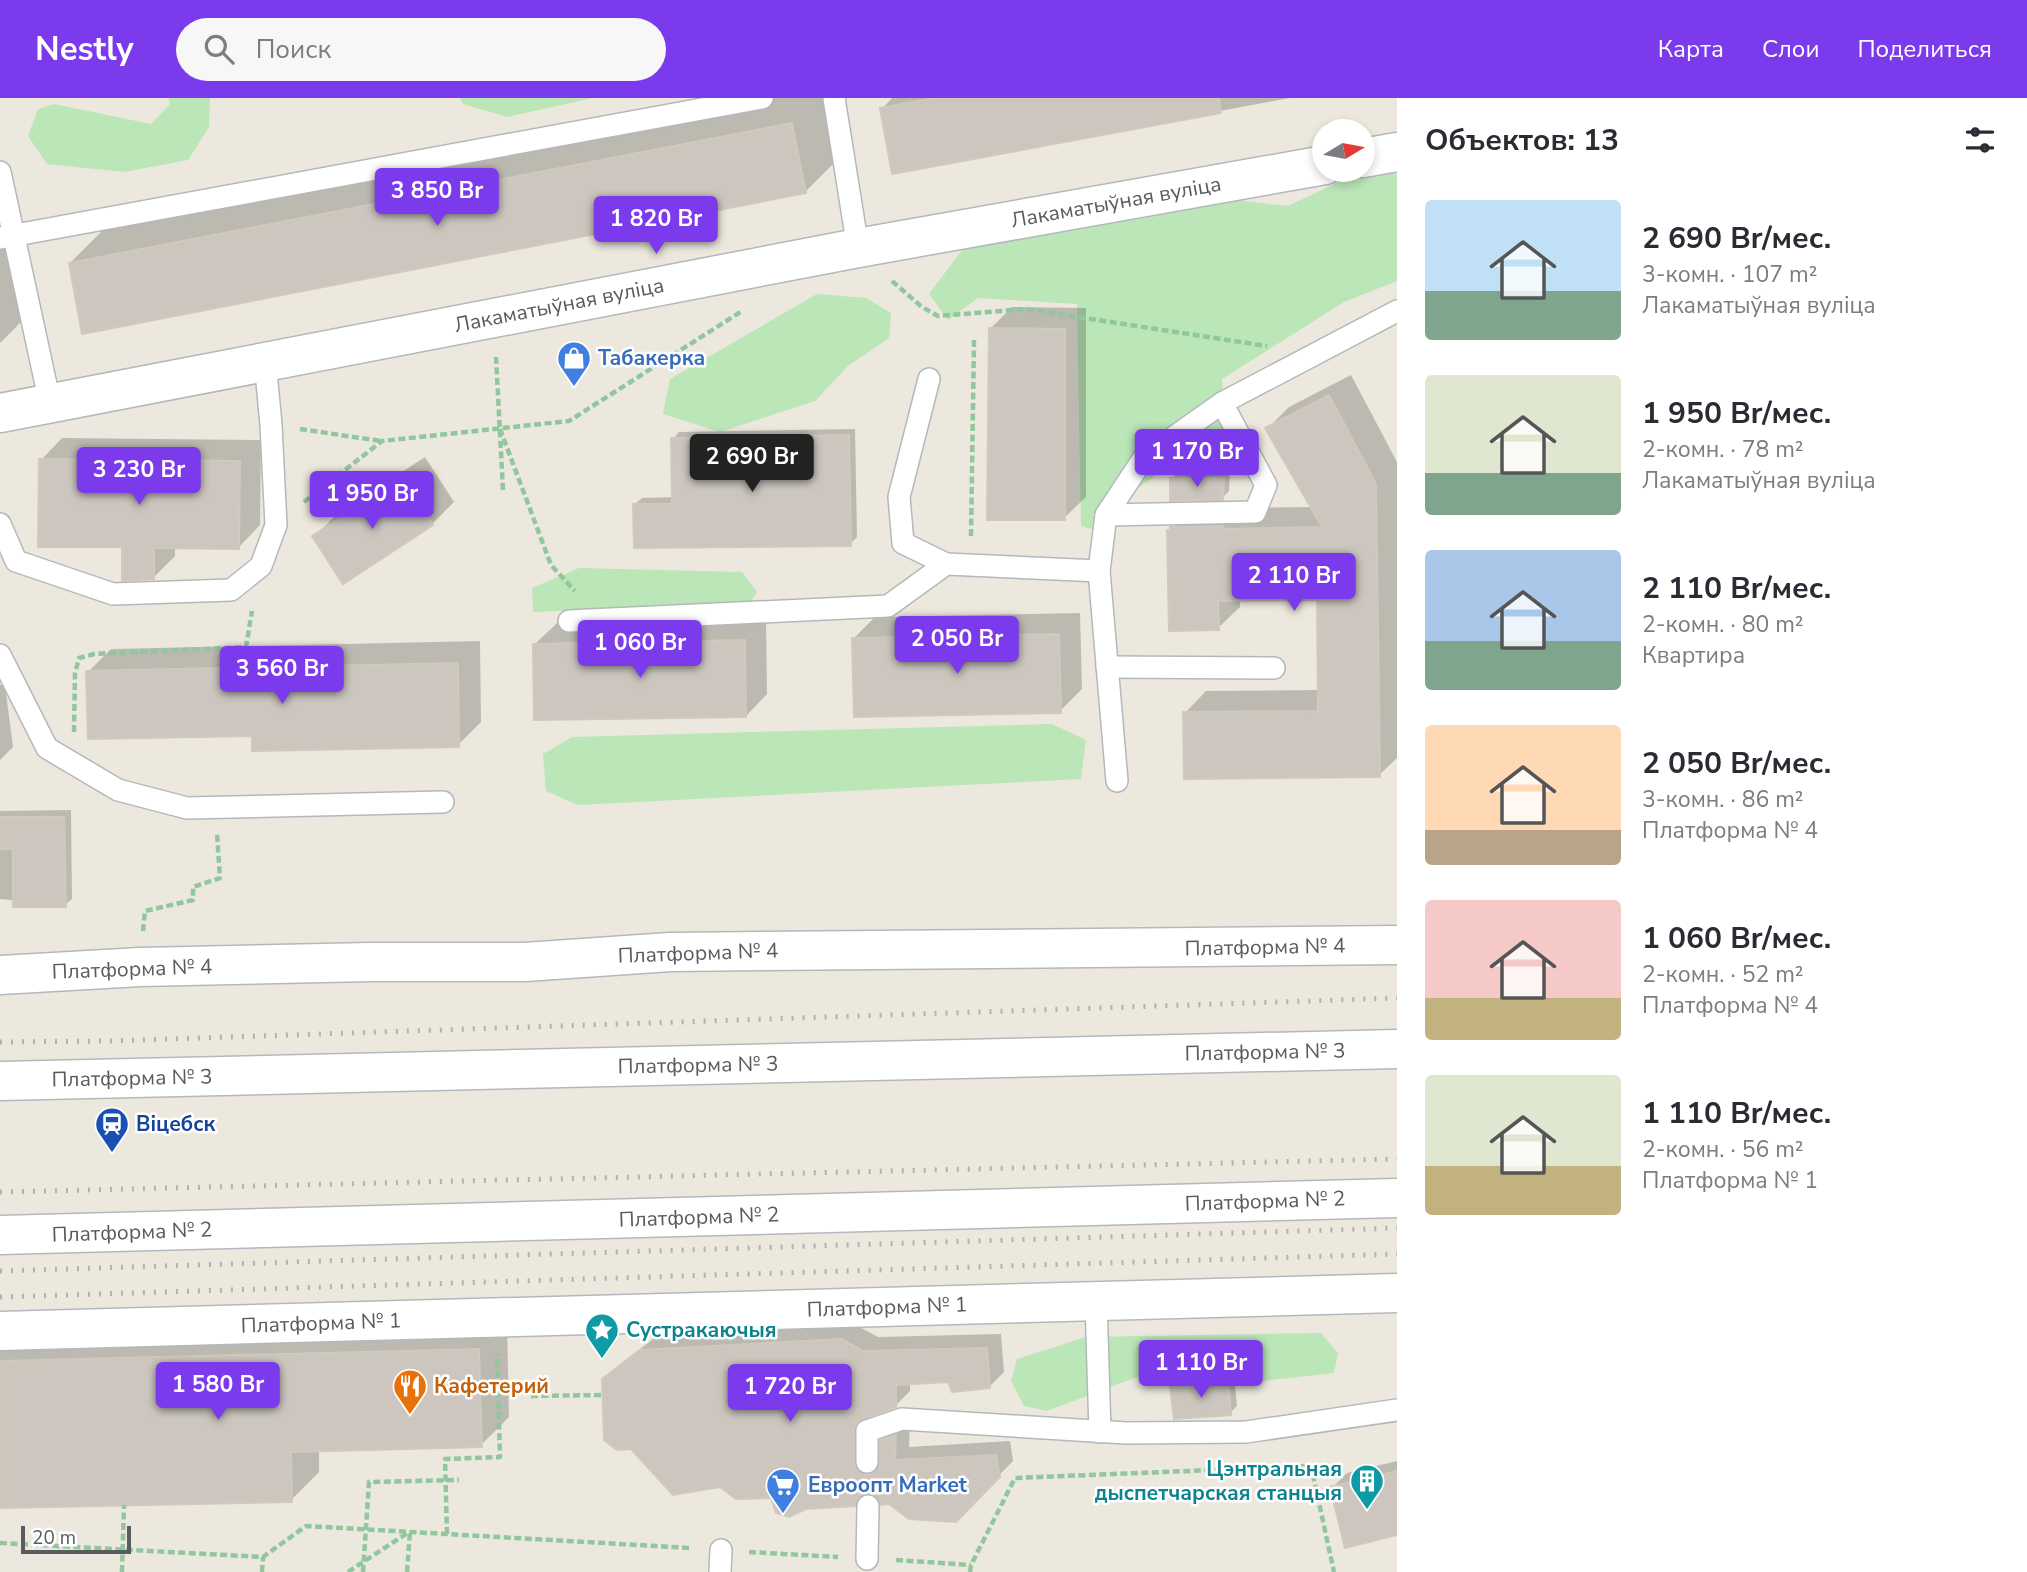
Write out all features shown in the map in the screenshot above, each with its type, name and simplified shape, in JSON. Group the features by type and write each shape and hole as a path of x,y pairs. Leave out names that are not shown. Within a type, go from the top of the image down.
{"street":[{"path":"1376,156 1397,152"},
{"name":"Лакаматыўная вуліца","path":"0,413 858,248 1312,167"},
{"name":"Платформа № 4","path":"0,975 140,967 357,962 525,962 670,952 1397,946"},
{"name":"Платформа № 3","path":"0,1081 1397,1049"},
{"name":"Платформа № 2","path":"0,1235 1397,1198"},
{"name":"Платформа № 1","path":"0,1331 1397,1293"}],"lane":[{"path":"6,237 762,98"},
{"path":"834,98 858,248"},
{"path":"0,172 6,237 50,403"},
{"path":"1116,781 1099,571 1106,515 1143,458 1222,403 1397,312"},
{"path":"0,524 16,561 113,594 230,590 261,566 276,525 265,361"},
{"path":"929,379 899,497 903,543 946,564 1099,571"},
{"path":"1106,515 1255,512 1266,485 1222,403"},
{"path":"569,621 888,606 946,564"},
{"path":"0,655 47,748 118,790 187,808 443,802"},
{"path":"1107,667 1274,668"},
{"path":"1096,1301 1100,1432"},
{"path":"867,1462 866,1431 902,1419 1100,1432 1246,1432 1397,1410"},
{"path":"867,1559 868,1506"},
{"path":"720,1572 721,1550"}],"path":[{"path":"879,279 892,281 922,307 938,316 1026,309 1315,354"},
{"path":"271,425 382,441 569,421 751,305"},
{"path":"490,318 496,345 503,490"},
{"path":"971,565 974,340"},
{"path":"500,429 551,565"},
{"path":"276,525 382,441"},
{"path":"75,716 75,673 79,658 94,654 246,647 261,566"},
{"path":"140,967 145,911 193,900 193,887 220,878 215,808"},
{"path":"447,1534 445,1458 500,1457 496,1318"},
{"path":"531,1396 603,1395"},
{"path":"970,1572 971,1565 1015,1478 1311,1466 1334,1572"},
{"path":"363,1572 369,1482 459,1480"},
{"path":"122,1572 124,1505"},
{"path":"0,1543 263,1557 306,1526 410,1531"},
{"path":"348,1572 410,1531"},
{"path":"407,1572 410,1531"},
{"path":"262,1572 263,1557"}],"green space":[{"path":"168,98 210,98 209,127 188,160 124,172 47,164 28,136 38,109 54,104 151,124 170,104"},
{"path":"460,98 593,98 507,117 463,104"},
{"path":"1397,154 1397,281 1344,302 1222,379 1225,444 1219,460 1179,459 1137,489 1109,534 1081,526 1077,304 978,298 948,320 929,294 969,241 1210,197 1288,206 1338,182 1376,182 1376,164"},
{"path":"817,294 866,298 891,313 889,338 848,366 815,401 720,432 663,414 670,379"},
{"path":"579,568 742,572 757,592 749,604 533,612 532,588"},
{"path":"1052,724 1086,740 1081,779 578,805 546,791 543,754 572,737"},
{"path":"1321,1333 1338,1353 1334,1373 1208,1387 1153,1371 1047,1411 1024,1406 1011,1381 1017,1359 1086,1337"}],"building":[{"path":"934,98 1219,98 1221,113 892,174 880,108"},
{"path":"792,123 806,193 82,334 69,263"},
{"path":"989,328 1065,329 1065,520 987,520"},
{"path":"1329,395 1376,484 1380,777 1184,779 1183,712 1318,711 1317,600 1218,601 1219,630 1169,631 1167,530 1170,530 1170,527 1322,527 1265,428"},
{"path":"849,435 851,546 634,548 633,504 672,504 671,438"},
{"path":"39,459 240,461 239,549 154,548 154,579 122,581 122,547 38,547"},
{"path":"402,478 433,525 343,584 312,536"},
{"path":"1170,478 1224,478 1223,500 1170,501"},
{"path":"1059,634 1061,713 854,717 852,638"},
{"path":"745,640 746,717 534,720 533,644"},
{"path":"458,663 459,747 252,751 252,736 88,739 86,671"},
{"path":"0,817 64,817 66,907 13,907 13,849 0,849"},
{"path":"841,1339 863,1351 987,1348 990,1388 952,1392 948,1382 896,1385 896,1407 862,1419 854,1430 855,1468 866,1475 879,1468 880,1440 896,1435 895,1460 996,1455 1000,1477 956,1522 909,1519 889,1504 881,1505 875,1495 869,1493 861,1495 855,1506 806,1509 789,1517 776,1513 771,1498 736,1499 720,1487 673,1495 631,1449 617,1450 604,1440 602,1379 640,1350"},
{"path":"479,1349 482,1447 291,1452 292,1502 0,1508 0,1361"},
{"path":"1228,1381 1231,1415 1174,1419 1170,1386"},
{"name":"Цэнтральная дыспетчарская станцыя","path":"1397,1471 1397,1535 1345,1548 1330,1487"}],"railway":[{"path":"0,1042 109,1041 1397,998"},
{"path":"0,1192 1397,1159"},
{"path":"0,1271 1397,1228"},
{"path":"0,1297 1397,1254"}],"place":[{"name":"Табакерка","path":"574,388"},
{"name":"Віцебск","path":"112,1154"},
{"name":"Сустракаючыя","path":"602,1360"},
{"name":"Кафетерий","path":"410,1416"},
{"name":"Цэнтральная дыспетчарская станцыя","path":"1367,1511"},
{"name":"Евроопт Market","path":"783,1515"}]}
